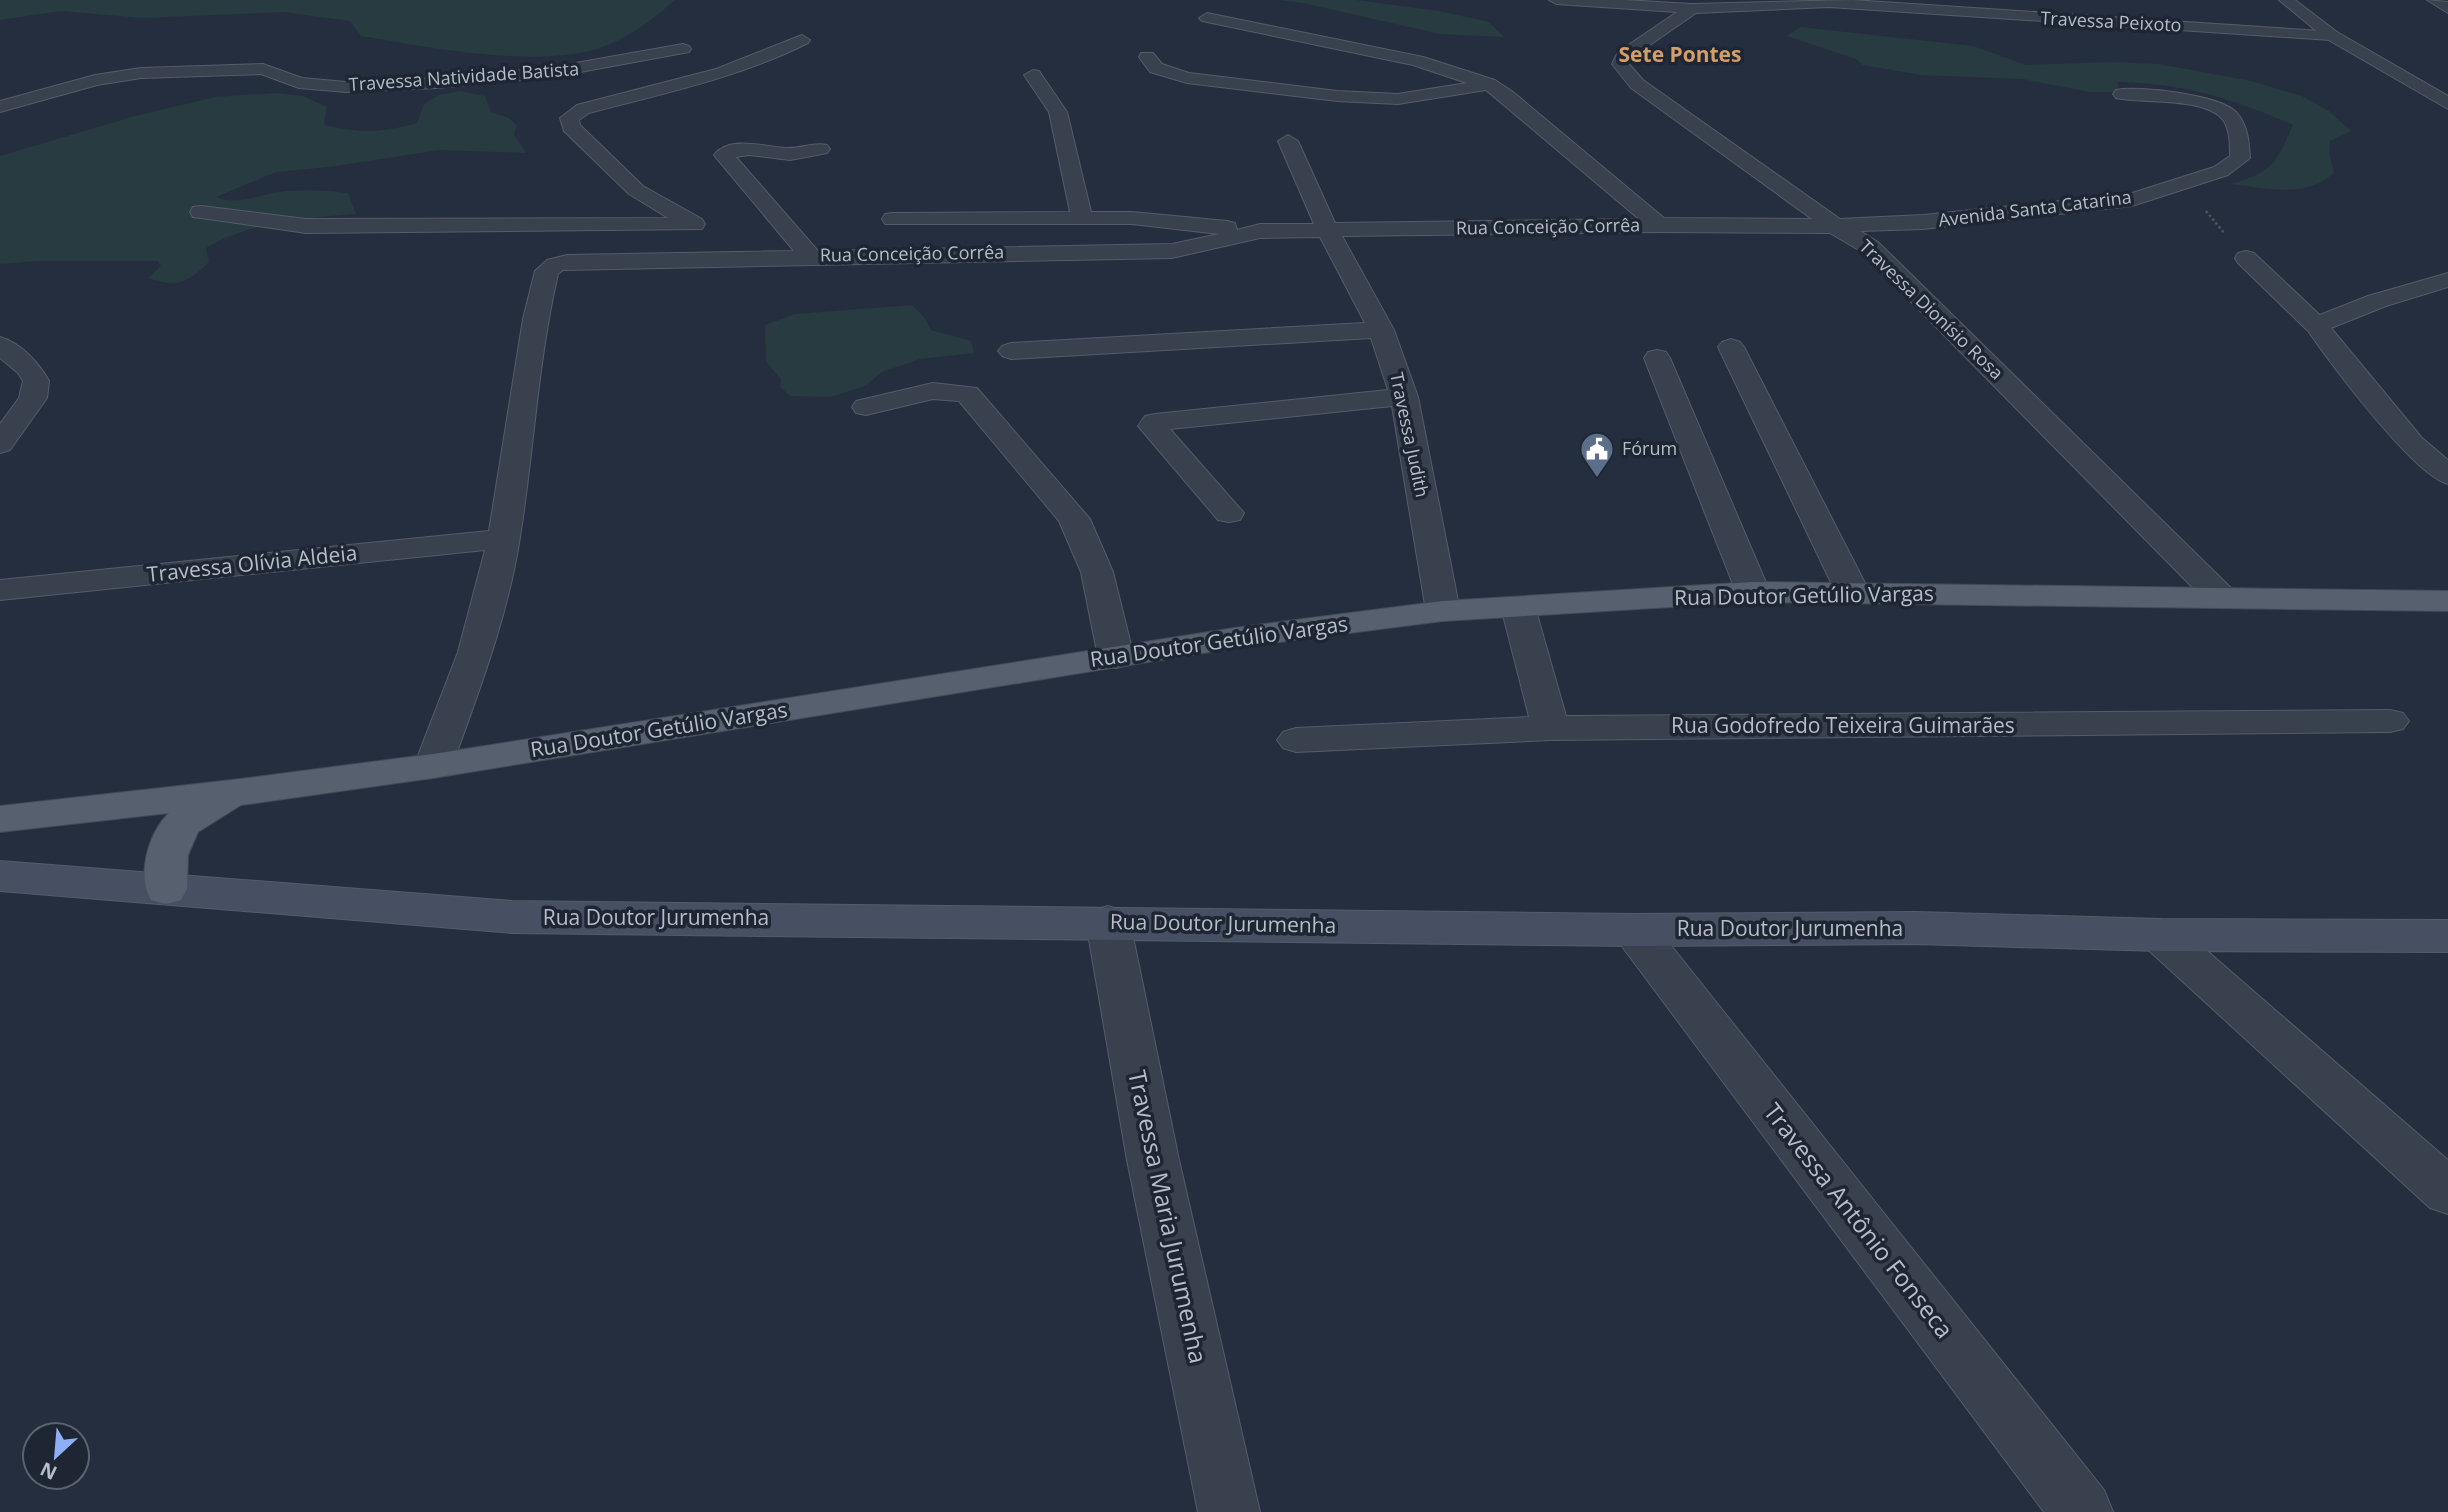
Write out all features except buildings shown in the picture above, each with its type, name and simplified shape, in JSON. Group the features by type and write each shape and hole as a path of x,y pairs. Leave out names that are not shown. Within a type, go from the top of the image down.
{"main road":[{"name":"Rua Doutor Getúlio Vargas","path":"0,819 232,793 433,766 1234,638 1443,611 1753,592 2448,601"},
{"path":"166,889 167,855 181,824 232,793"},
{"name":"Rua Doutor Jurumenha","path":"0,876 512,917 1634,930 1916,928 2160,935 2448,936"}],"street":[{"name":"Travessa Peixoto","path":"1556,0 1692,9 1829,3 2332,35"},
{"path":"2286,0 2332,35 2448,104"},
{"path":"2434,0 2448,8"},
{"name":"Travessa Dionísio Rosa","path":"1692,9 1624,55 1620,64 1637,83 1835,226 1870,247 2220,596"},
{"path":"1207,18 1401,58 1489,84 1507,96 1658,225"},
{"path":"759,257 694,224 636,190 571,127 569,118 583,109 718,74 774,54 802,40"},
{"name":"Travessa Natividade Batista","path":"0,107 95,80 141,73 263,69 299,83 359,86 553,72 683,50"},
{"path":"1147,57 1156,68 1187,78 1337,96 1398,99 1489,84"},
{"path":"1033,75 1058,112 1082,219"},
{"name":"Avenida Santa Catarina","path":"1835,226 1923,222 2132,200 2221,171 2240,158 2241,141 2232,119 2225,112 2197,103 2122,94"},
{"name":"Travessa Judith","path":"1288,141 1328,231 1381,330 1404,397 1443,611"},
{"path":"810,256 724,155 757,148 784,154 820,149"},
{"path":"201,212 306,226 694,224"},
{"name":"Rua Conceição Corrêa","path":"893,219 1132,218 1261,232 1658,225 1835,226"},
{"name":"Rua Conceição Corrêa","path":"504,538 535,319 547,271 561,263 759,257 1172,251 1261,232"},
{"path":"2246,258 2316,325 2412,444 2448,475"},
{"path":"2316,325 2377,301 2448,280"},
{"path":"1011,351 1381,330"},
{"path":"0,345 29,369 36,381 33,398 0,444"},
{"path":"1731,347 1853,593"},
{"path":"1657,358 1753,592"},
{"path":"866,407 933,391 967,394 1074,519 1097,572 1116,657"},
{"path":"1229,513 1152,426 1156,422 1404,397"},
{"path":"433,766 476,652 504,538"},
{"name":"Travessa Olívia Aldeia","path":"0,590 504,538"},
{"path":"1518,607 1551,728"},
{"name":"Rua Godofredo Teixeira Guimarães","path":"1296,740 1551,728 2390,721"},
{"name":"Travessa Maria Jurumenha","path":"1108,922 1153,1160 1229,1512"},
{"name":"Travessa Antônio Fonseca","path":"1634,930 2082,1512"},
{"path":"2160,935 2448,1192"}],"path":[{"path":"2181,182 2246,258"}],"green space":[{"path":"0,0 675,0 643,26 608,45 582,53 520,56 452,51 361,36 350,21 283,12 142,18 61,11 0,20"},
{"path":"1278,0 1356,0 1439,11 1489,22 1504,37 1440,34 1303,3"},
{"path":"1800,27 1973,46 2026,65 2112,62 2159,64 2251,81 2302,96 2329,111 2351,131 2330,141 2329,153 2334,173 2323,181 2285,190 2231,184 2265,170 2282,149 2293,125 2249,107 2187,89 2118,82 2118,92 2090,92 2022,79 1921,75 1863,65 1856,59 1787,36"},
{"path":"460,91 485,96 491,112 509,118 517,126 514,134 526,153 440,150 276,172 216,197 234,201 286,191 340,192 348,193 356,214 278,223 223,239 206,248 209,262 195,275 182,282 167,283 148,278 161,266 158,261 36,261 0,264 0,156 135,116 215,97 276,93 303,96 327,107 324,125 370,131 417,123 424,104 439,95"},
{"path":"912,305 924,317 931,330 971,341 974,353 920,359 882,372 865,386 831,397 790,396 780,387 781,379 766,362 765,325 795,314"}],"place":[{"name":"Fórum","path":"1597,479"}],"district":[{"name":"Sete Pontes","path":"1680,55"}]}
